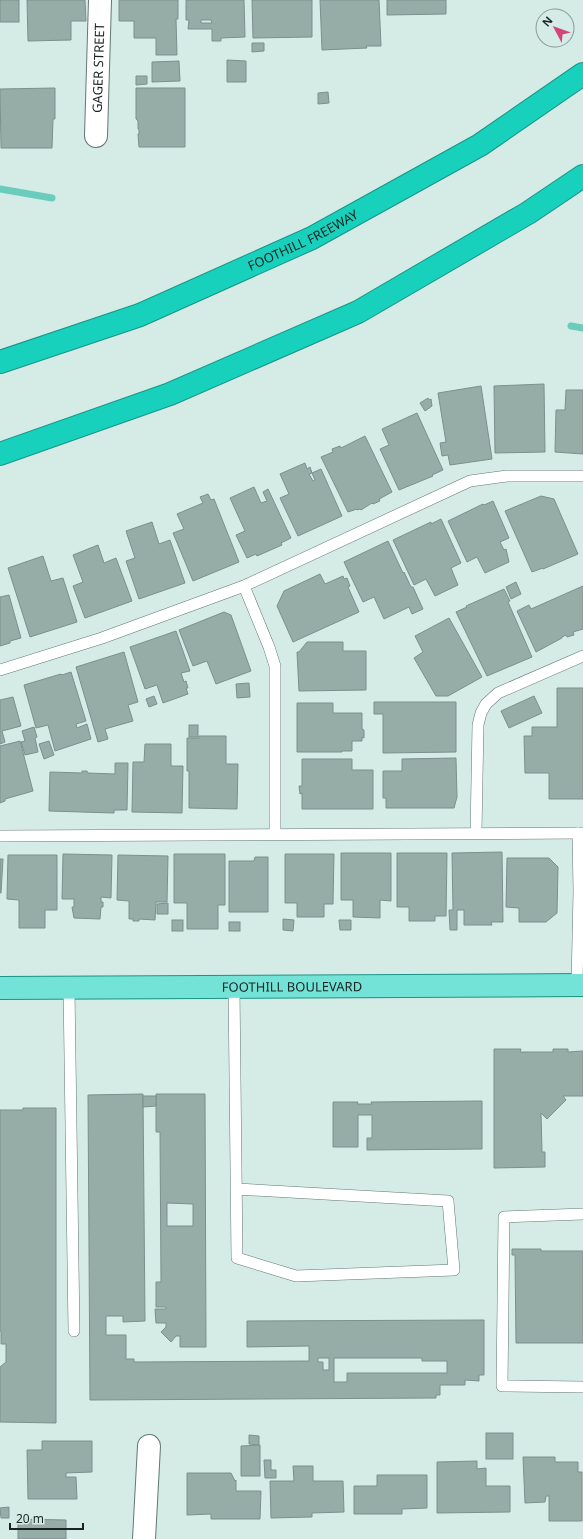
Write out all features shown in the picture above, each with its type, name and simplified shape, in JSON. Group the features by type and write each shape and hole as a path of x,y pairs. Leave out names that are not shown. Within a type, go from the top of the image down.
{"highway":[{"name":"FOOTHILL FREEWAY","path":"0,362 140,315 312,238 480,145 583,74"},
{"path":"0,454 170,394 358,312 528,213 583,176"}],"main road":[{"name":"FOOTHILL BOULEVARD","path":"0,988 580,985"}],"street":[{"name":"GAGER STREET","path":"96,136 100,0"},
{"path":"144,1539 149,1446"}],"lane":[{"path":"0,670 102,638 244,586 470,481 507,476 583,476"},
{"path":"244,586 269,647 275,666 275,834"},
{"path":"476,833 478,725 481,713 486,704 498,693 583,656"},
{"path":"0,836 581,833 579,891 580,985"},
{"path":"234,987 236,1189 237,1258 296,1276 454,1270 448,1202 236,1189"},
{"path":"69,988 74,1330"},
{"path":"583,1214 504,1217 502,1386 583,1387"}],"building":[{"path":"0,0 19,0 19,22 0,22"},
{"path":"27,0 85,0 86,21 71,21 71,40 28,41"},
{"path":"119,0 178,0 178,19 176,19 177,55 156,55 156,38 134,38 134,21 119,21"},
{"path":"186,0 244,0 245,37 221,38 221,41 212,41 212,29 188,29 189,20 186,20","holes":["201,20 211,20 212,23 201,23"]},
{"path":"252,0 312,0 312,37 253,38"},
{"path":"320,0 379,0 381,46 322,50"},
{"path":"387,0 446,0 446,14 387,15"},
{"path":"252,43 264,43 264,51 252,52"},
{"path":"227,60 246,61 246,82 227,82"},
{"path":"179,61 180,81 152,82 152,62"},
{"path":"136,76 147,76 147,84 136,85"},
{"path":"55,88 55,119 53,119 52,148 1,148 0,89"},
{"path":"136,88 185,88 185,147 139,147 139,130 138,121 136,119"},
{"path":"328,92 329,103 318,104 318,93"},
{"path":"544,384 545,452 495,453 494,386"},
{"path":"481,386 492,459 450,465 448,455 442,456 440,443 446,442 438,393"},
{"path":"566,390 583,390 583,454 555,452 556,410 565,410"},
{"path":"428,398 429,400 431,399 432,406 425,411 420,403"},
{"path":"417,413 443,470 432,475 433,476 399,490 380,449 389,445 382,429"},
{"path":"365,436 392,492 379,499 380,501 373,504 372,503 361,510 357,509 348,512 321,457 333,452 332,449 340,446 341,448"},
{"path":"305,463 307,469 310,467 312,473 321,469 342,516 298,536 280,498 289,494 280,474","holes":["312,473 315,480 313,481 309,474"]},
{"path":"254,487 261,503 267,501 263,492 268,489 291,538 281,543 282,545 257,556 256,554 247,558 236,535 245,531 230,498"},
{"path":"208,494 211,500 214,499 239,562 193,581 173,533 184,529 177,514 203,503 200,497"},
{"path":"541,496 554,499 578,554 543,569 532,572 505,511"},
{"path":"493,501 509,538 500,542 504,550 506,549 509,562 485,573 477,557 467,562 448,521 483,504 484,505"},
{"path":"441,519 461,563 451,568 458,585 435,596 426,579 414,585 393,540 431,522 431,524"},
{"path":"152,522 159,544 170,540 185,583 139,599 126,561 135,558 126,531"},
{"path":"388,541 403,573 404,572 411,587 413,587 423,609 412,614 409,607 384,619 374,597 363,602 344,562"},
{"path":"98,545 104,563 116,558 132,601 85,618 73,586 83,582 73,555"},
{"path":"43,556 51,581 63,578 77,622 30,637 8,568"},
{"path":"320,574 325,584 343,576 344,579 347,578 350,586 348,587 359,612 293,642 277,606 284,591"},
{"path":"516,582 521,594 511,599 506,587"},
{"path":"583,586 583,629 573,632 574,635 567,637 566,635 536,652 517,611 529,605 531,609"},
{"path":"504,589 510,601 508,602 532,657 487,676 456,612"},
{"path":"9,595 21,638 0,646 0,597"},
{"path":"224,612 231,615 251,671 216,684 207,661 193,666 179,630"},
{"path":"449,618 482,677 448,696 436,696 414,658 423,652 415,636"},
{"path":"176,631 190,671 181,673 184,682 186,681 188,694 163,703 157,685 145,689 130,647"},
{"path":"307,642 343,642 343,651 366,651 366,690 299,691 297,652 299,652"},
{"path":"124,652 138,702 128,705 133,721 105,729 108,739 98,742 76,667"},
{"path":"71,672 86,721 76,724 77,728 87,724 91,739 55,751 48,725 36,728 24,685"},
{"path":"249,683 250,697 237,698 236,684"},
{"path":"557,688 583,688 583,799 549,799 549,773 525,773 524,736 532,736 532,727 557,727"},
{"path":"154,696 157,704 149,707 146,699"},
{"path":"534,696 542,713 509,728 501,711"},
{"path":"13,697 21,726 2,731 5,742 0,744 0,700"},
{"path":"374,702 456,702 456,752 383,753 383,714 374,714"},
{"path":"297,703 333,703 333,713 362,713 362,729 364,730 364,738 362,737 362,741 352,741 352,751 297,752"},
{"path":"189,725 198,725 198,737 189,737"},
{"path":"34,727 37,737 35,738 38,752 25,755 21,742 25,741 22,731"},
{"path":"199,736 226,736 226,764 238,764 237,809 189,808 187,738 199,738"},
{"path":"20,741 33,791 5,799 5,801 0,803 0,746"},
{"path":"49,741 54,755 44,759 39,744"},
{"path":"145,744 171,744 171,766 183,766 182,813 132,812 133,762 144,762"},
{"path":"456,758 457,797 454,808 386,808 386,798 383,798 383,771 402,771 402,759"},
{"path":"302,759 352,759 352,770 373,770 373,809 302,809 302,793 300,794 299,786 302,786"},
{"path":"115,763 128,763 127,810 114,810 114,813 49,811 50,772 82,773 82,771 87,771 88,773 115,774"},
{"path":"502,852 503,922 491,922 492,925 464,925 464,910 457,910 457,930 450,930 449,910 453,910 452,853"},
{"path":"341,853 391,853 391,901 380,900 380,918 353,917 353,900 341,900"},
{"path":"397,853 447,853 446,916 435,916 435,921 409,921 409,907 397,907"},
{"path":"63,854 112,855 111,898 101,897 103,907 101,907 100,919 74,918 72,907 74,907 74,899 62,899"},
{"path":"174,854 225,854 225,905 218,905 218,929 187,929 187,903 174,903"},
{"path":"285,854 334,854 333,904 324,904 324,917 297,917 297,903 285,903"},
{"path":"8,855 57,855 57,910 45,910 45,928 19,928 19,900 7,899"},
{"path":"118,855 168,856 167,902 156,902 155,920 139,919 139,921 133,921 133,919 129,919 129,901 117,900"},
{"path":"255,857 268,857 268,912 229,912 229,861 254,861"},
{"path":"507,858 549,858 558,867 557,913 546,922 519,922 519,908 506,907"},
{"path":"0,859 3,859 1,893 0,893"},
{"path":"168,903 168,914 157,914 157,904"},
{"path":"283,919 294,920 293,931 283,930"},
{"path":"172,920 183,920 183,931 172,931"},
{"path":"339,920 351,920 351,930 340,930"},
{"path":"229,922 240,922 240,931 229,931"},
{"path":"494,1049 521,1049 520,1052 553,1052 553,1049 568,1049 568,1052 583,1051 583,1096 563,1096 566,1100 547,1119 541,1113 542,1152 545,1152 545,1167 494,1168"},
{"path":"143,1094 145,1321 123,1322 123,1316 106,1316 106,1335 126,1335 126,1359 134,1359 134,1362 309,1361 309,1346 247,1347 247,1321 484,1320 484,1375 479,1375 479,1381 465,1380 465,1385 440,1385 440,1395 436,1395 436,1398 90,1400 88,1095","holes":["318,1358 329,1358 329,1370 323,1370 323,1362 318,1362","334,1358 422,1358 422,1361 447,1361 447,1373 347,1373 347,1382 334,1382"]},
{"path":"156,1094 205,1094 206,1347 180,1347 180,1336 176,1336 171,1342 161,1332 166,1327 166,1323 156,1323 155,1309 166,1309 166,1307 156,1307 156,1282 161,1282 160,1132 156,1132","holes":["167,1203 193,1204 193,1226 167,1226"]},
{"path":"143,1096 156,1096 156,1106 143,1107"},
{"path":"482,1101 482,1149 367,1150 367,1138 372,1138 372,1115 358,1115 358,1147 333,1147 333,1102 358,1102 357,1104 372,1104 371,1102"},
{"path":"23,1108 56,1108 56,1423 0,1422 0,1367 6,1362 6,1344 1,1344 0,1331 0,1110 23,1110"},
{"path":"512,1249 583,1251 583,1343 516,1343 515,1255 512,1255"},
{"path":"486,1433 513,1433 513,1459 486,1459"},
{"path":"249,1435 259,1436 259,1445 249,1444"},
{"path":"42,1441 92,1441 92,1472 66,1473 66,1477 76,1477 77,1499 28,1499 27,1450 42,1450"},
{"path":"260,1445 260,1476 241,1476 241,1446"},
{"path":"523,1457 555,1457 555,1462 578,1462 578,1472 582,1472 582,1521 549,1521 549,1496 546,1496 545,1502 525,1503"},
{"path":"264,1460 271,1460 271,1470 276,1470 276,1478 265,1478"},
{"path":"477,1461 477,1469 486,1468 486,1486 510,1486 510,1512 437,1513 437,1462"},
{"path":"293,1466 313,1466 313,1481 343,1481 344,1512 312,1513 312,1517 271,1518 270,1481 294,1481"},
{"path":"187,1473 231,1473 235,1481 236,1480 236,1491 261,1491 260,1519 211,1519 211,1514 187,1515"},
{"path":"377,1475 427,1475 427,1508 402,1509 402,1514 354,1514 354,1486 377,1486"},
{"path":"9,1507 9,1518 1,1518 0,1508"},
{"path":"18,1519 66,1520 66,1539 18,1539"}],"waterway":[{"path":"0,189 52,198"},
{"path":"571,326 583,328"}]}
